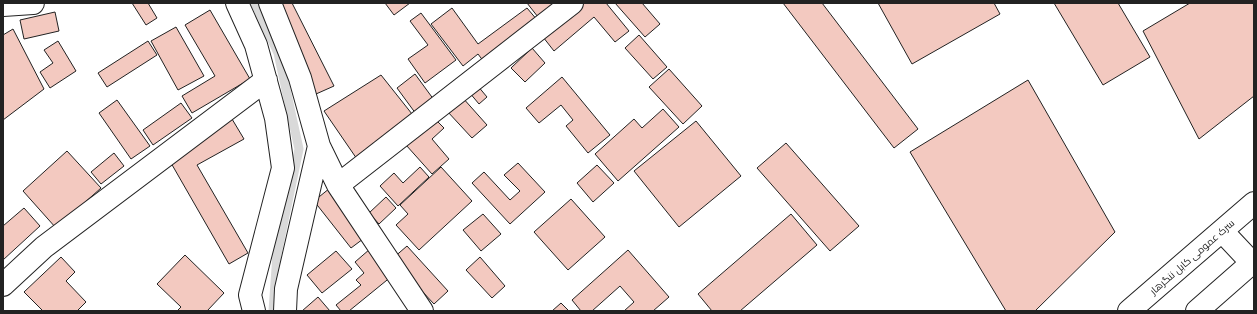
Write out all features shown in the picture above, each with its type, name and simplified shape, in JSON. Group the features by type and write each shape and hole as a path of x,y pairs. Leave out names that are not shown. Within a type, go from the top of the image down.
{"main road":[{"path":"3,5 33,3"},
{"path":"338,185 572,3"},
{"path":"253,7 300,78 319,146 338,185 422,311"},
{"path":"253,7 256,45 276,118 283,168 250,296 254,311"},
{"path":"3,285 44,247 266,80"},
{"path":"285,311 286,289 319,146"},
{"name":"سرک عمومی کابل ننگرهار","path":"1129,311 1254,203"},
{"path":"1197,311 1253,262 1222,231"}],"building":[{"path":"132,3 148,3 157,18 146,25"},
{"path":"271,3 292,3 334,86 316,94"},
{"path":"385,3 410,3 394,15"},
{"path":"527,3 557,3 538,17"},
{"path":"584,3 606,3 629,31 615,42 594,17 554,51 543,37"},
{"path":"615,3 642,3 660,24 645,37"},
{"path":"783,3 822,3 918,129 894,148"},
{"path":"878,3 994,3 1000,14 912,64"},
{"path":"1054,3 1118,3 1150,57 1103,85"},
{"path":"1190,3 1254,3 1254,96 1199,139 1143,31"},
{"path":"452,8 478,44 527,8 538,21 484,62 478,54 463,66 431,24"},
{"path":"210,10 250,79 192,113 182,96 215,76 185,25"},
{"path":"55,12 59,31 24,39 20,20"},
{"path":"421,13 456,60 425,83 408,59 428,45 410,21"},
{"path":"176,27 204,76 178,90 151,41"},
{"path":"13,29 44,89 3,120 3,35"},
{"path":"639,35 667,67 653,79 625,48"},
{"path":"58,41 76,71 50,88 40,72 53,63 44,50"},
{"path":"148,41 157,55 107,87 98,73"},
{"path":"532,48 545,63 525,82 511,68"},
{"path":"669,69 702,106 683,124 649,87"},
{"path":"415,74 437,104 419,118 397,88"},
{"path":"381,75 416,119 359,162 324,111"},
{"path":"562,77 610,135 588,153 566,126 573,120 561,105 539,123 526,108"},
{"path":"1028,80 1115,232 1035,311 1006,311 910,152"},
{"path":"477,85 487,97 479,104 469,92"},
{"path":"462,97 487,125 472,138 447,111"},
{"path":"117,100 150,146 131,159 99,113"},
{"path":"181,103 192,118 153,145 143,130"},
{"path":"663,109 679,127 618,181 595,154 634,119 642,128"},
{"path":"232,119 244,139 197,165 248,253 229,264 167,156"},
{"path":"435,119 444,128 432,139 449,159 432,174 406,145"},
{"path":"696,121 741,176 679,227 634,171"},
{"path":"786,143 859,226 830,251 757,168"},
{"path":"67,151 101,188 56,228 23,191"},
{"path":"114,153 124,166 101,184 91,172"},
{"path":"518,163 545,192 510,224 472,183 484,172 510,200 520,191 504,175"},
{"path":"597,165 614,183 593,202 577,183"},
{"path":"420,167 429,177 398,206 380,186 394,173 403,183"},
{"path":"441,167 472,201 419,250 396,225 408,214 400,205"},
{"path":"330,188 367,236 351,248 314,201"},
{"path":"386,197 396,208 379,224 369,213"},
{"path":"571,199 605,237 568,270 534,232"},
{"path":"24,208 40,226 3,260 3,226"},
{"path":"483,214 501,234 481,251 463,230"},
{"path":"791,214 817,245 740,311 712,311 698,294"},
{"path":"407,246 448,291 434,304 392,259"},
{"path":"370,249 392,276 349,311 341,311 336,305 361,285 356,280 364,273 355,262"},
{"path":"628,250 669,297 653,311 624,311 634,302 620,286 592,311 581,311 572,300"},
{"path":"336,251 352,269 322,293 307,275"},
{"path":"185,255 224,293 207,311 177,311 181,307 157,284"},
{"path":"61,257 75,272 66,281 86,302 77,311 43,311 24,292"},
{"path":"480,257 505,286 492,298 466,270"},
{"path":"318,297 330,311 302,311"},
{"path":"561,303 569,311 552,311"}],"waterway":[{"path":"255,3 278,53 299,149 277,254 273,311"}]}
